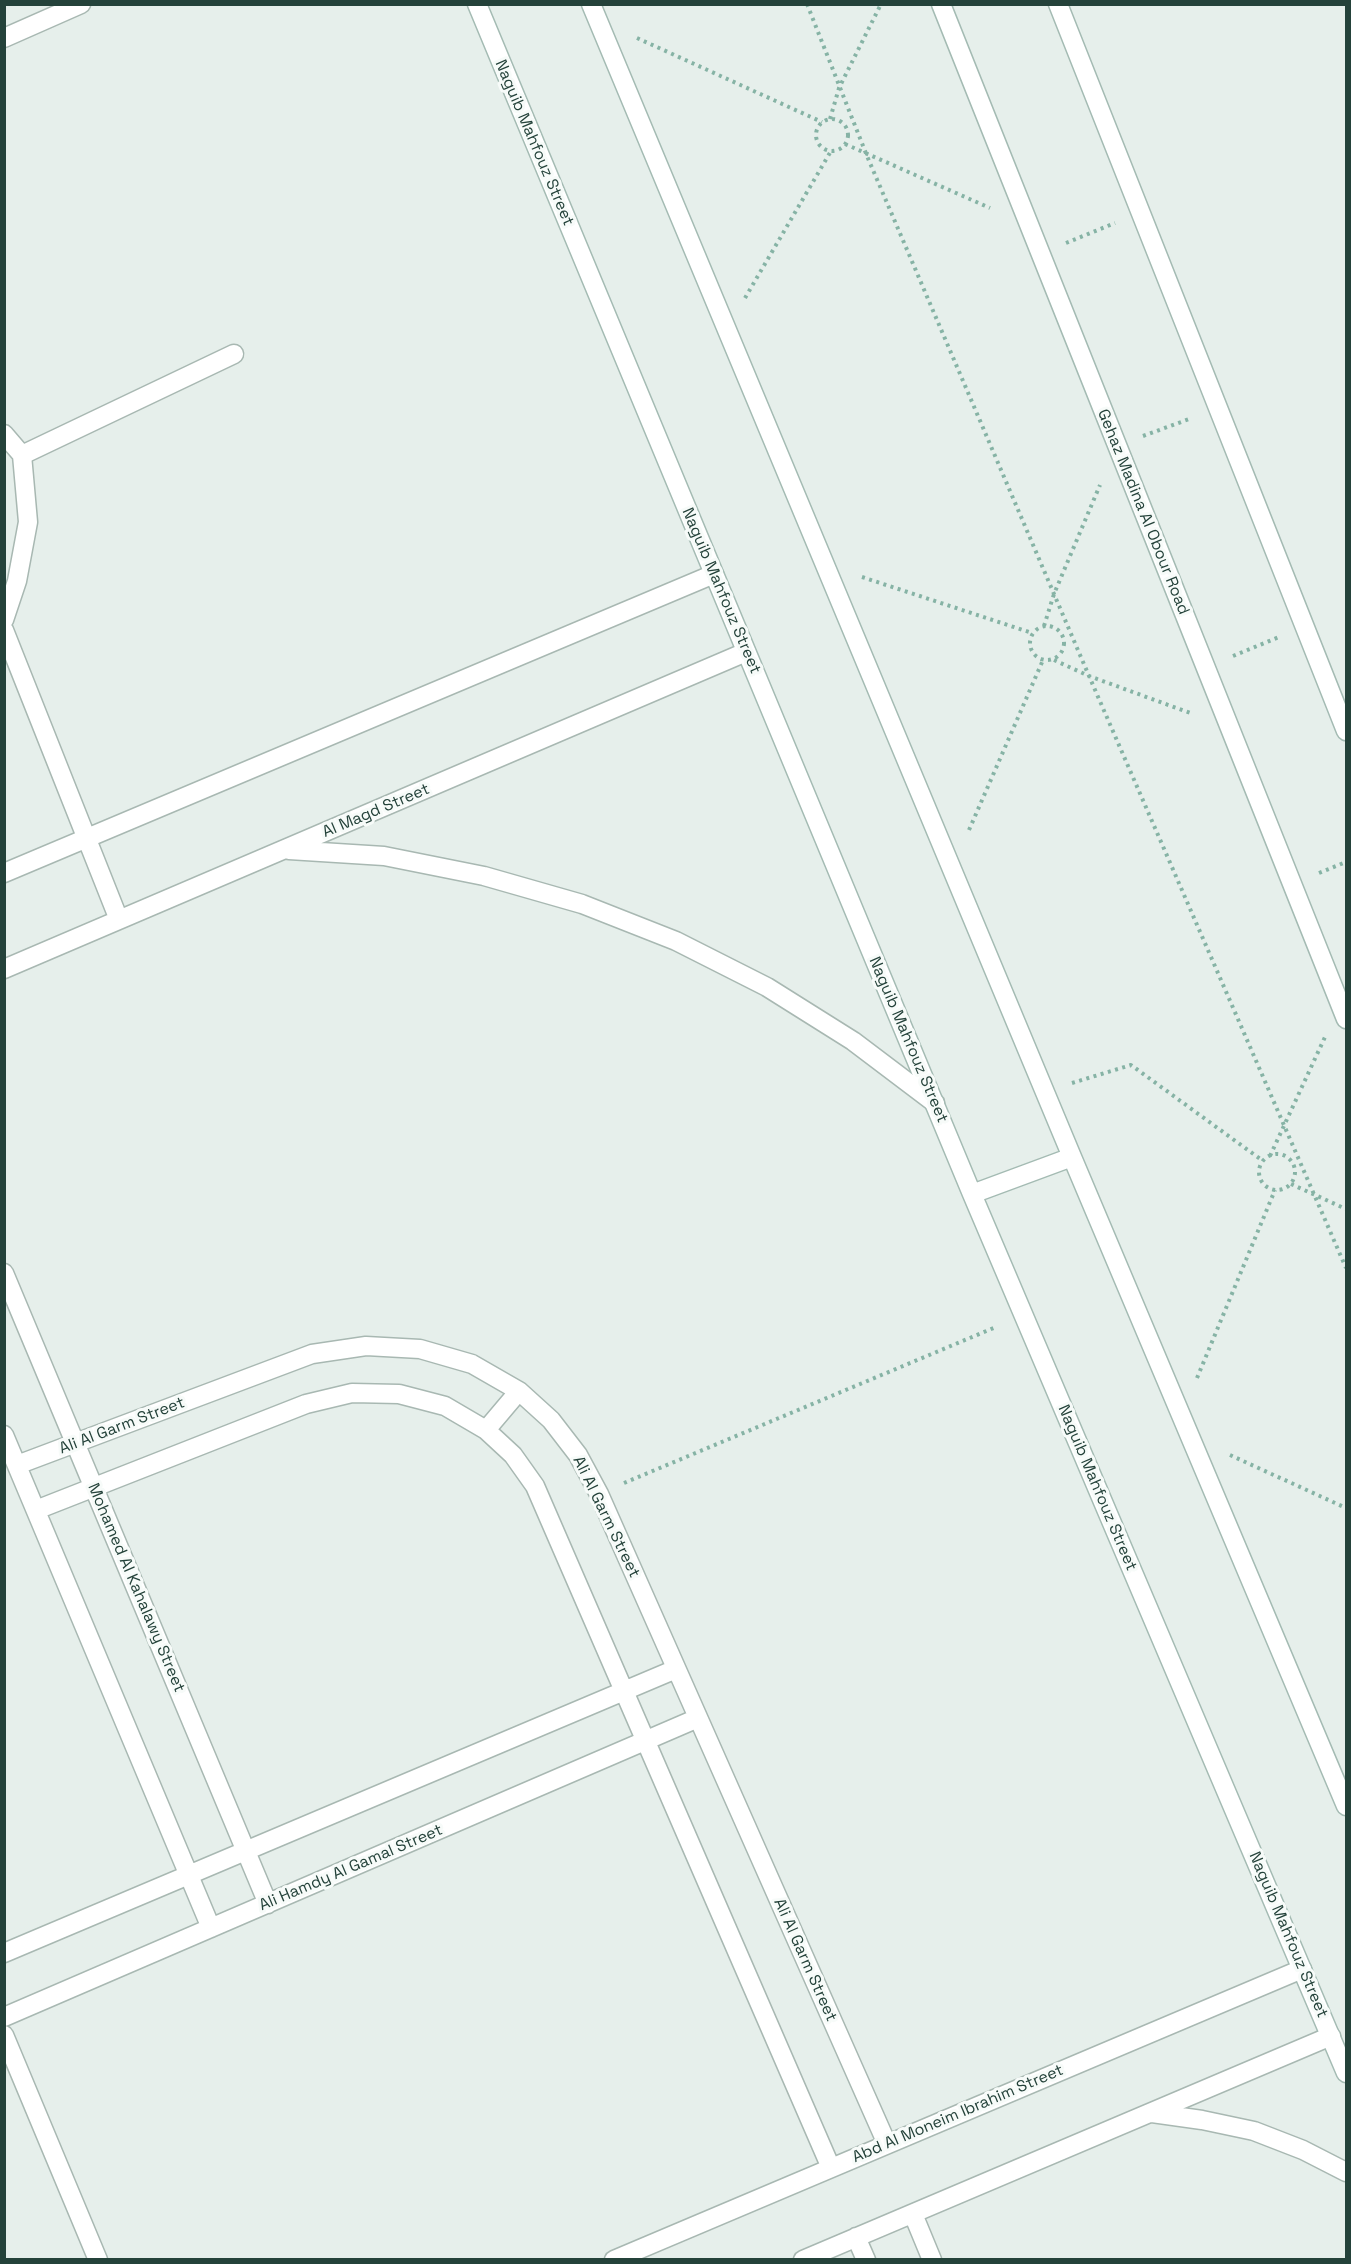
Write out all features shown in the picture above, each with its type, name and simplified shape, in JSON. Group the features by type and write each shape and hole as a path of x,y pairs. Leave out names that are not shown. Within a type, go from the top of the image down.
{"street":[{"path":"4,38 81,4"},
{"name":"Naguib Mahfouz Street","path":"477,4 972,1194 1347,2073"},
{"name":"Gehaz Madina Al Obour Road","path":"941,4 1343,1011"},
{"path":"1058,4 1347,731"},
{"path":"595,13 1072,1157 1347,1806"},
{"path":"22,455 234,354"},
{"path":"4,434 22,455 28,522 17,581 4,620"},
{"path":"4,873 714,574"},
{"path":"4,630 119,920"},
{"name":"Al Magd Street","path":"4,969 746,652"},
{"path":"284,850 384,856 484,876 582,904 676,941 767,987 853,1041 935,1103"},
{"path":"972,1194 1072,1157"},
{"name":"Mohamed Al Kahalawy Street","path":"4,1273 268,1904"},
{"name":"Ali Al Garm Street","path":"17,1465 312,1354 366,1346 420,1349 472,1364 519,1391 551,1420 565,1438 578,1455 599,1494 887,2144"},
{"path":"486,1430 519,1391"},
{"path":"36,1510 306,1404 352,1393 399,1394 444,1406 486,1430 513,1455 535,1486 622,1691 831,2168"},
{"path":"4,1435 211,1928"},
{"path":"4,1953 676,1669"},
{"name":"Ali Hamdy Al Gamal Street","path":"4,2017 698,1718"},
{"name":"Abd Al Moneim Ibrahim Street","path":"614,2259 1302,1969"},
{"path":"4,2035 98,2259"},
{"path":"804,2259 1331,2036"},
{"path":"1150,2113 1202,2120 1254,2131 1303,2150 1347,2172"},
{"path":"913,2214 932,2259"},
{"path":"856,2237 866,2259"}],"path":[{"path":"807,4 867,156 1089,676 1347,1268"},
{"path":"830,119 839,88 881,4"},
{"path":"595,13 822,122 830,119 837,120 847,129 848,138 839,149 831,151 824,149 818,143 816,136 822,122"},
{"path":"845,144 867,156 1029,225"},
{"path":"727,329 831,151"},
{"path":"1041,253 1141,213"},
{"path":"1044,626 1054,594 1116,446 1218,409"},
{"path":"826,565 1032,633"},
{"path":"1054,660 1061,654 1065,645 1063,636 1057,629 1049,626 1039,627 1032,633 1029,641 1030,650 1036,657 1043,660 1054,660 1089,676 1230,727"},
{"path":"1206,667 1305,627"},
{"path":"952,868 1043,660"},
{"path":"1270,1156 1343,1011"},
{"path":"1046,1092 1131,1065 1263,1161"},
{"path":"1279,1154 1288,1158 1294,1165 1295,1174 1291,1184 1285,1189 1275,1190 1267,1187 1261,1179 1259,1170 1263,1161 1270,1156 1279,1154"},
{"path":"1291,1184 1347,1209"},
{"path":"1182,1415 1275,1190"},
{"path":"599,1494 1024,1316"},
{"path":"1191,1437 1347,1508"}]}
